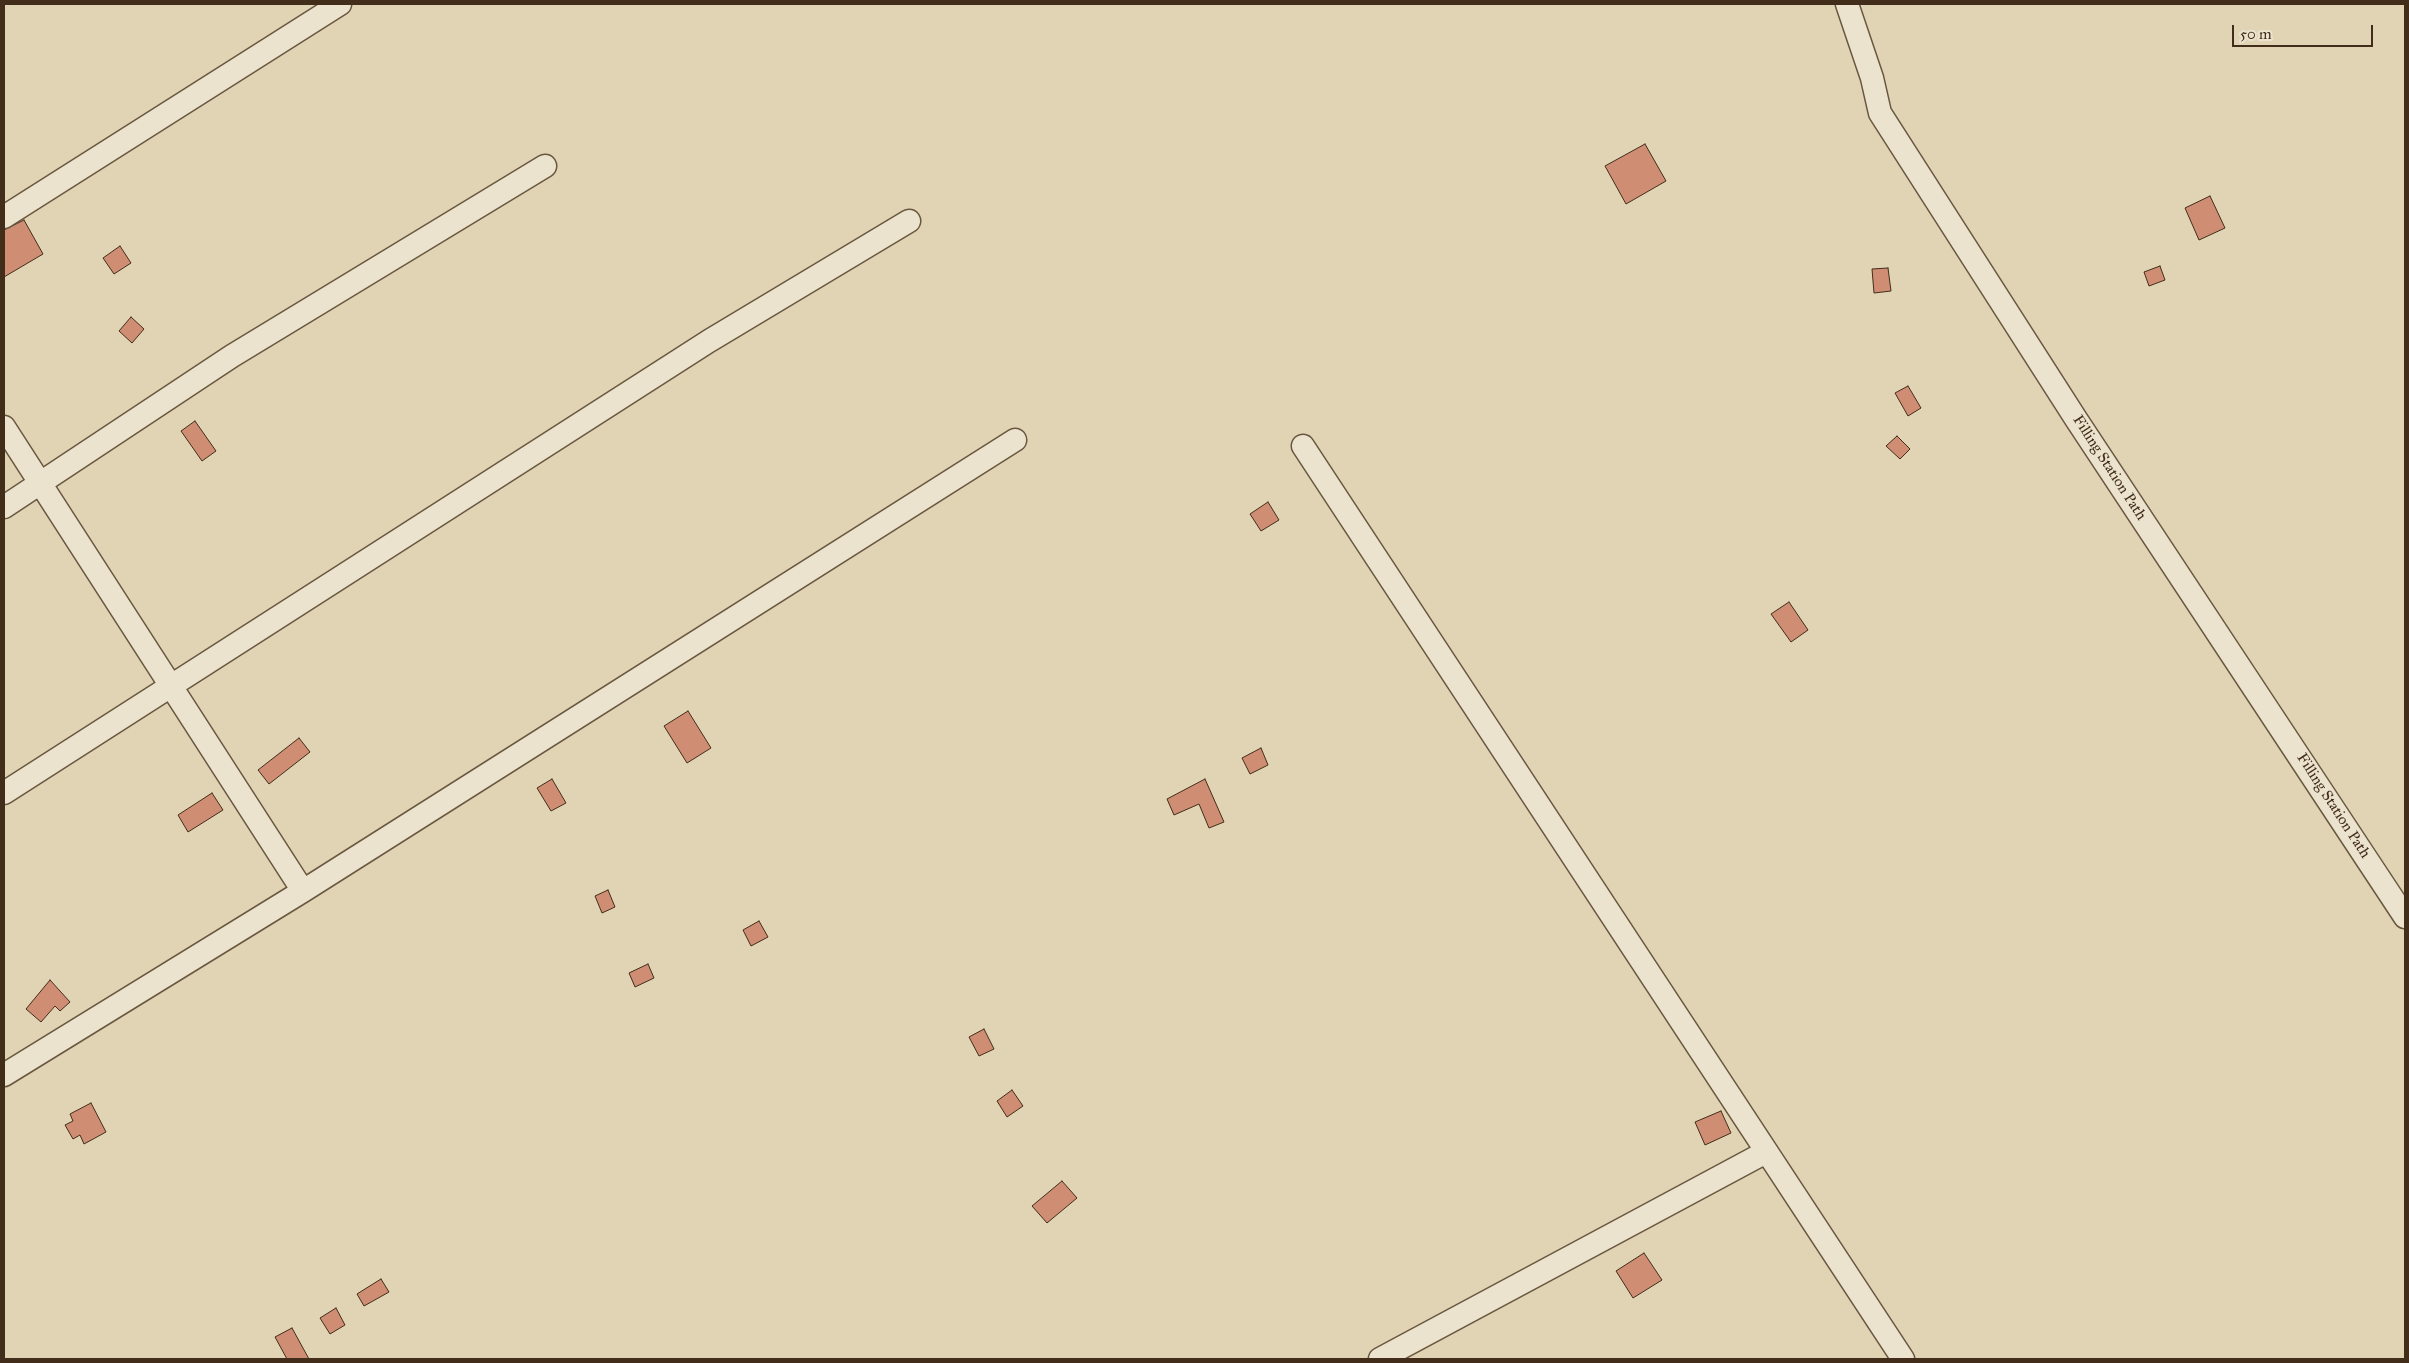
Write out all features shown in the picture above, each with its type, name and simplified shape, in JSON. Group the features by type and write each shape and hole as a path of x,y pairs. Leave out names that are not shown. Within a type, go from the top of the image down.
{"street":[{"path":"4,217 340,4"},
{"name":"Filling Station Path","path":"1848,4 1872,78 1880,112 2076,418 2405,917"},
{"path":"4,507 232,356 545,166"},
{"path":"4,793 709,340 909,221"},
{"path":"4,428 41,482 303,891"},
{"path":"4,1075 303,891 1015,440"},
{"path":"1303,446 1903,1359"},
{"path":"1380,1359 1766,1152"}],"building":[{"path":"1645,144 1666,181 1626,204 1605,166"},
{"path":"2210,196 2225,228 2199,240 2185,208"},
{"path":"24,220 43,254 4,277 4,230"},
{"path":"120,246 131,263 114,274 103,258"},
{"path":"2160,266 2165,280 2149,286 2144,272"},
{"path":"1888,268 1891,291 1874,293 1872,269"},
{"path":"131,317 144,329 132,343 119,331"},
{"path":"1908,386 1921,408 1908,416 1895,393"},
{"path":"195,421 216,451 202,461 181,431"},
{"path":"1897,436 1910,449 1900,459 1886,446"},
{"path":"1268,502 1279,520 1261,531 1250,514"},
{"path":"1789,602 1808,630 1791,642 1771,614"},
{"path":"688,711 711,748 687,763 664,726"},
{"path":"299,738 310,752 269,784 258,770"},
{"path":"1261,748 1268,765 1250,774 1242,758"},
{"path":"552,779 566,803 551,811 537,788"},
{"path":"1205,779 1224,822 1209,828 1199,804 1174,815 1167,799"},
{"path":"212,793 223,810 188,832 178,815"},
{"path":"608,890 615,907 602,913 595,896"},
{"path":"759,921 768,937 751,946 743,930"},
{"path":"648,964 654,978 635,987 629,973"},
{"path":"50,980 70,1002 60,1011 55,1006 41,1022 26,1009"},
{"path":"984,1029 994,1049 979,1056 969,1037"},
{"path":"1012,1090 1023,1106 1007,1117 997,1101"},
{"path":"91,1103 106,1132 84,1144 80,1135 73,1139 65,1125 73,1121 70,1114"},
{"path":"1721,1111 1731,1133 1705,1145 1695,1122"},
{"path":"1062,1181 1077,1198 1047,1223 1032,1206"},
{"path":"1644,1253 1662,1280 1633,1298 1616,1271"},
{"path":"381,1279 389,1292 364,1306 357,1294"},
{"path":"336,1308 345,1325 330,1334 320,1318"},
{"path":"292,1328 309,1359 287,1359 275,1337"}]}
